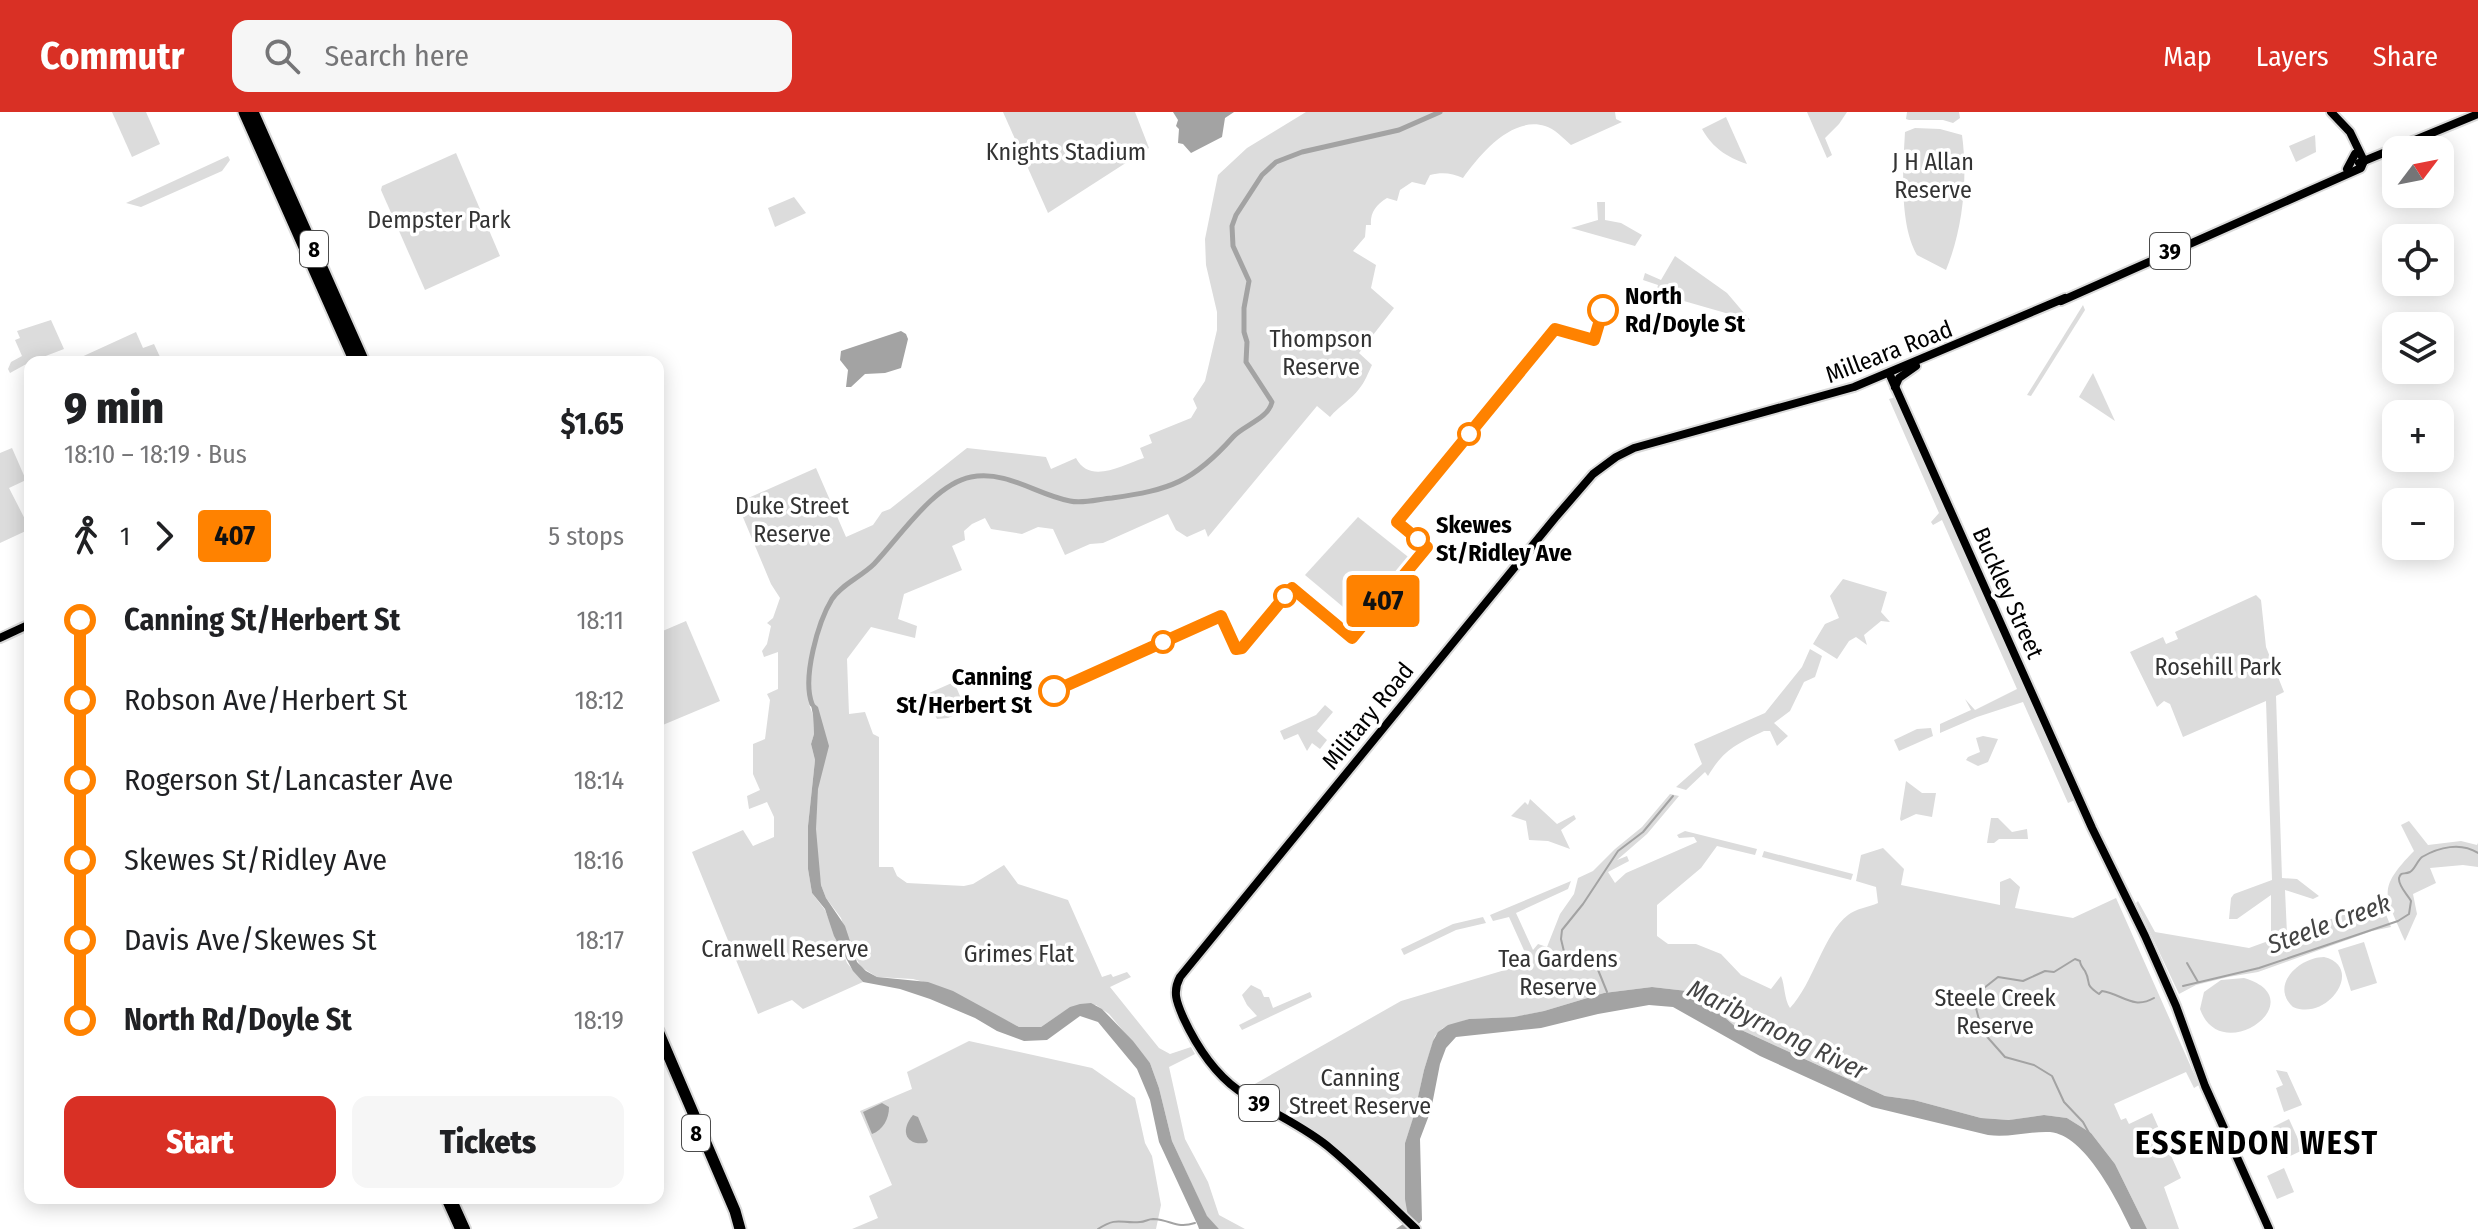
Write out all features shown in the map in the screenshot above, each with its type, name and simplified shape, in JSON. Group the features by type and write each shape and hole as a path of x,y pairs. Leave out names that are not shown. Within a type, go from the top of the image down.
{"highway":[{"name":"8","path":"244,112 361,356"},
{"name":"8","path":"253,112 272,165 352,356"},
{"name":"8","path":"664,1045 735,1211 739,1229"},
{"name":"8","path":"664,1059 739,1229"}],"main road":[{"path":"2323,112 2356,150 2371,160"},
{"path":"2331,112 2348,129 2360,164"},
{"name":"Milleara Road","path":"2338,176 2347,169 2478,114"},
{"name":"39","path":"2347,169 2356,150"},
{"name":"Milleara Road","path":"1720,424 1841,394 1880,381 2361,168 2360,164"},
{"name":"Milleara Road","path":"1593,474 1616,457 1642,445 1854,387 1916,366 2065,298"},
{"path":"1880,381 1896,390 1897,380 1916,366"},
{"name":"Buckley Street","path":"1890,375 2092,828 2104,864 2166,992 2267,1229"},
{"name":"Military Road","path":"1416,1229 1326,1145 1238,1090 1214,1068 1190,1031 1176,1001 1176,985 1243,899 1593,474"},
{"path":"0,638 24,627"},
{"path":"449,1204 461,1225"},
{"path":"454,1204 461,1225"}],"green space":[{"path":"112,112 146,112 160,144 132,157"},
{"name":"Knights Stadium","path":"1003,112 1135,112 1149,148 1048,213"},
{"path":"1306,112 1615,112 1616,119 1622,122 1571,145 1548,127 1533,124 1521,127 1498,139 1463,178 1447,174 1430,175 1425,185 1412,182 1400,190 1397,201 1387,198 1376,207 1371,225 1366,225 1365,237 1353,251 1376,265 1371,288 1394,308 1359,353 1372,365 1365,380 1330,417 1317,406 1208,537 1205,529 1187,537 1176,530 1168,514 1103,543 1090,544 1065,555 1053,529 1038,527 1022,534 991,529 985,518 964,531 965,540 952,546 962,570 904,594 898,619 917,626 915,638 871,627 847,659 849,714 865,712 873,734 879,737 879,867 893,867 897,876 907,883 964,886 973,884 1004,865 1018,884 1068,900 1102,977 1127,972 1131,977 1110,987 1159,1048 1170,1054 1191,1047 1195,1054 1169,1067 1185,1139 1208,1182 1219,1215 1245,1229 1219,1229 1207,1217 1172,1141 1150,1063 1109,1014 1096,1005 1063,1012 1041,1027 1019,1027 938,986 913,979 877,977 861,967 841,918 826,898 821,885 814,843 818,716 809,704 813,715 811,744 815,760 808,826 808,869 812,893 825,910 847,963 863,982 803,1009 792,1000 758,1014 692,852 743,830 753,846 774,837 774,817 767,802 749,809 747,796 760,790 753,774 753,744 765,739 770,700 767,694 778,689 778,652 764,657 762,651 771,626 767,623 773,618 780,598 771,584 737,503 816,468 846,537 873,525 882,512 890,509 967,448 1046,457 1051,469 1076,458 1082,466 1098,472 1144,458 1140,448 1152,443 1149,435 1191,418 1197,408 1193,399 1205,381 1217,330 1217,312 1206,265 1205,239 1218,175 1247,148"},
{"path":"1807,112 1847,112 1825,138 1832,155 1827,158"},
{"path":"1907,112 1959,112 1960,118 1953,123 1909,120 1906,119"},
{"path":"1726,117 1747,164 1721,151 1702,129"},
{"name":"J H Allan Reserve","path":"1915,128 1940,129 1962,135 1963,203 1957,238 1946,270 1917,255 1907,228 1905,132"},
{"path":"2315,135 2316,152 2296,162 2289,146"},
{"name":"Dempster Park","path":"456,153 500,256 425,290 381,190 382,186"},
{"path":"228,156 230,160 222,171 141,207 126,203"},
{"path":"794,197 806,213 775,227 768,208"},
{"path":"1597,202 1605,202 1605,220 1621,223 1642,235 1635,246 1571,228 1598,220"},
{"path":"1675,256 1727,293 1750,320 1656,293 1658,285 1643,280 1645,273 1661,280"},
{"path":"2083,305 2085,310 2031,396 2027,395"},
{"path":"51,320 64,349 46,356 24,356 24,365 10,373 11,362 22,356 15,340 20,338 17,331"},
{"path":"136,332 143,348 154,344 160,356 84,356"},
{"path":"2093,373 2115,421 2079,397"},
{"path":"1896,397 2075,800 2068,803 2023,702 1940,733 1940,724 1971,710 1965,699 1975,710 2017,689 1942,520 1933,525 1931,522 1939,513 1889,399"},
{"path":"12,448 24,475 24,481 9,488 24,517 24,532 0,543 0,453"},
{"path":"1358,517 1412,560 1361,622 1305,575"},
{"path":"1843,579 1887,592 1881,612 1890,622 1881,621 1864,635 1867,645 1856,637 1849,641 1837,659 1813,644 1825,624 1839,618 1830,596"},
{"name":"Rosehill Park","path":"2256,595 2261,600 2266,647 2284,692 2276,696 2282,878 2297,879 2319,896 2313,899 2285,890 2287,934 2381,902 2391,927 2258,972 2196,985 2179,994 2136,903 2138,901 2155,932 2249,948 2271,940 2271,895 2237,919 2229,919 2234,894 2272,880 2266,701 2183,737 2170,704 2164,701 2157,707 2130,652 2163,637 2166,644 2178,639 2175,632"},
{"path":"686,621 720,701 664,724 664,630"},
{"path":"1810,649 1822,656 1815,677 1804,682 1790,711 1774,723 1788,736 1777,746 1770,731 1764,731 1732,748 1708,776 1705,772 1686,790 1676,787 1702,764 1694,744 1765,713 1802,667"},
{"path":"954,682 966,710 937,719 931,707 924,710 918,698"},
{"path":"1325,705 1333,712 1317,731 1327,740 1320,749 1312,743 1307,751 1298,734 1284,740 1280,731 1316,715"},
{"path":"1931,728 1933,736 1899,751 1894,740 1917,729"},
{"path":"1976,738 1998,739 1988,762 1978,766 1966,760 1980,752"},
{"path":"1906,781 1922,793 1936,793 1932,817 1916,814 1901,821"},
{"path":"1670,794 1679,796 1647,834 1617,860 1627,856 1629,861 1608,872 1615,883 1626,873 1697,842 1694,837 1679,838 1677,835 1685,831 1757,849 1755,855 1717,846 1701,868 1657,905 1657,936 1668,944 1696,944 1721,954 1741,975 1771,989 1781,976 1790,1008 1840,923 1851,913 1878,903 1876,887 1856,881 1861,855 1883,848 1904,869 1901,885 2000,905 2000,882 2010,878 2020,887 2015,908 2073,918 2116,898 2199,1085 2194,1088 2186,1072 2114,1104 2121,1120 2126,1118 2129,1124 2152,1113 2181,1178 2164,1187 2179,1229 2147,1229 2115,1164 2091,1133 2067,1118 2044,1115 2010,1120 1981,1118 1914,1100 1885,1096 1737,1028 1687,991 1652,987 1604,993 1544,1011 1515,1017 1469,1019 1443,1028 1435,1036 1405,1143 1407,1214 1318,1132 1246,1089 1401,1001 1515,967 1527,957 1509,917 1493,921 1490,915 1571,881 1568,889 1516,913 1533,950 1538,944 1547,947 1560,914 1574,894 1578,878 1593,871 1642,827"},
{"path":"1530,799 1557,824 1574,815 1576,819 1561,830 1570,849 1548,841 1529,840 1526,821 1511,816 1525,802 1528,805"},
{"path":"1991,818 1998,818 2012,832 2027,829 2028,839 1999,839 1987,843"},
{"path":"2409,821 2428,845 2461,841 2478,843 2478,867 2430,868 2436,883 2413,894 2417,914 2405,941 2388,893 2394,875 2414,851 2401,825"},
{"path":"1764,851 1853,874 1851,880 1762,857"},
{"path":"1483,917 1486,923 1456,930 1404,955 1401,949 1453,924"},
{"path":"2364,942 2377,983 2351,991 2338,950"},
{"path":"2324,957 2336,963 2341,971 2337,991 2318,1007 2306,1010 2293,1007 2286,999 2284,990 2290,974 2306,962"},
{"path":"2244,978 2264,988 2270,1000 2267,1013 2257,1024 2242,1031 2226,1032 2211,1026 2200,1009 2204,992 2221,980"},
{"path":"1251,985 1261,990 1264,997 1269,997 1273,1008 1310,992 1312,997 1242,1030 1239,1025 1257,1016 1242,995"},
{"path":"969,1041 1092,1068 1135,1098 1145,1143 1152,1156 1161,1205 1156,1229 852,1229 878,1218 869,1196 892,1185 860,1111 912,1089 907,1072"},
{"path":"2276,1070 2287,1072 2302,1105 2284,1112 2276,1088 2283,1085"},
{"path":"2289,1119 2303,1150 2286,1158 2273,1127"},
{"path":"2284,1168 2294,1192 2277,1199 2267,1176"}],"shaded area":[{"path":"1173,112 1234,112 1225,118 1222,137 1191,153 1178,143 1178,120"},
{"path":"901,331 908,339 901,368 865,374 851,387 846,387 848,370 840,360 841,351"},
{"path":"810,700 818,707 829,746 818,789 816,829 821,885 845,926 857,962 877,977 928,982 953,991 1019,1027 1041,1027 1070,1007 1080,1004 1091,1003 1102,1009 1150,1063 1172,1141 1207,1216 1219,1229 1199,1229 1159,1142 1150,1100 1137,1069 1098,1022 1080,1016 1047,1040 1024,1041 930,999 863,982 853,971 834,936 825,909 812,893 808,869 808,826 815,760 811,744 814,734"},
{"path":"1652,987 1687,991 1737,1028 1885,1096 1914,1100 1981,1118 2009,1120 2044,1115 2067,1118 2091,1133 2115,1164 2147,1229 2131,1229 2098,1171 2075,1144 2063,1136 2050,1132 1988,1135 1872,1107 1760,1056 1673,1007 1649,1005 1541,1028 1456,1037 1446,1048 1440,1064 1431,1110 1420,1139 1422,1220 1415,1229 1396,1229 1408,1217 1405,1143 1424,1070 1438,1032 1448,1025 1469,1019 1514,1017 1604,993"},
{"path":"882,1103 889,1107 888,1116 885,1124 872,1134 863,1112"},
{"path":"913,1115 918,1117 928,1141 926,1143 913,1142 907,1136 907,1126"}],"waterway":[{"name":"Maribyrnong River","path":"812,704 809,693 810,665 822,621 832,599 874,564 918,513 944,490 971,477 984,476 1009,480 1075,502 1150,491 1192,474 1266,413 1272,402 1246,362 1244,308 1249,281 1233,246 1232,226 1236,215 1262,175 1276,162 1302,152 1399,130 1440,112"},
{"path":"1607,992 1592,955 1571,963 1566,960 1562,930 1618,851 1643,832 1673,796"},
{"name":"Steele Creek","path":"2183,986 2259,968 2398,921 2409,914 2411,901 2399,878 2412,871 2422,857 2443,848 2457,847 2478,853"},
{"name":"Steele Creek","path":"2089,1133 2064,1102 2052,1076 2034,1065 2005,1057 1982,1031 1976,1008 1984,988 1998,977 2023,981 2045,971 2054,972 2075,959 2080,961 2089,985 2099,994 2102,991 2134,1002 2154,998"},
{"path":"2187,963 2198,982"},
{"path":"1098,1229 1115,1222 1153,1219 1178,1225 1195,1223"}],"bus line":[{"name":"407","path":"1054,691 1221,616 1236,649 1242,648 1292,588 1352,638 1427,547 1397,522 1555,329 1594,340 1603,310"}],"place":[{"name":"North Rd/Doyle St","path":"1603,310"},
{"name":"Skewes St/Ridley Ave","path":"1418,539"},
{"name":"Canning St/Herbert St","path":"1054,691"}],"district":[{"name":"ESSENDON WEST","path":"2257,1143"}],"park label":[{"name":"Thompson Reserve","path":"1321,353"},
{"name":"Duke Street Reserve","path":"792,520"},
{"name":"Cranwell Reserve","path":"785,949"},
{"name":"Grimes Flat","path":"1019,954"},
{"name":"Tea Gardens Reserve","path":"1558,973"},
{"name":"Steele Creek Reserve","path":"1995,1012"},
{"name":"Canning Street Reserve","path":"1360,1092"}]}
